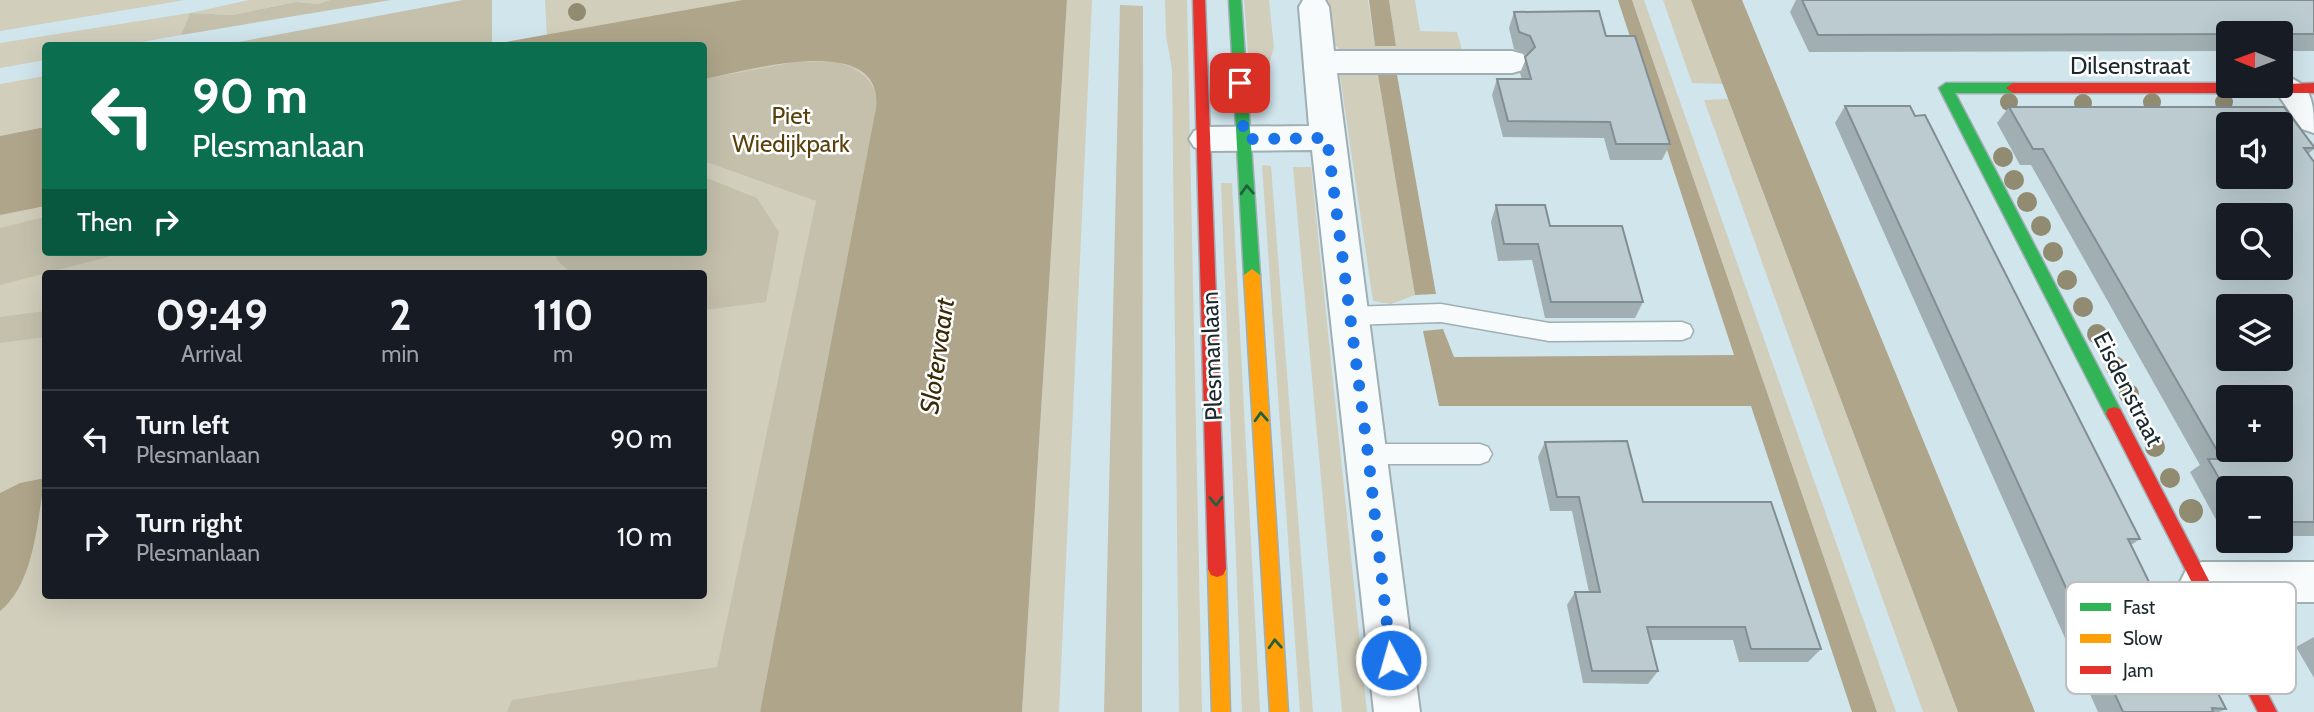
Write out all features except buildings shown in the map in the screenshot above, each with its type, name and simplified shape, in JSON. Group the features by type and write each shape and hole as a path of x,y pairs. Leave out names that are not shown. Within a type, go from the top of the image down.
{"main road":[{"name":"Plesmanlaan","path":"1199,0 1206,139 1221,712"},
{"name":"Plesmanlaan","path":"1235,0 1279,712"},
{"name":"Dilsenstraat","path":"1947,88 2302,88"},
{"name":"Eisdenstraat","path":"1947,88 2202,582"},
{"name":"Eisdenstraat","path":"2259,694 2268,712"}],"street":[{"path":"1314,7 1327,138 1368,454 1397,712"},
{"path":"1319,62 1512,62"},
{"path":"2302,88 2314,121"},
{"path":"1206,139 1327,138"},
{"path":"2202,582 2314,582"}],"lane":[{"path":"1349,316 1441,313 1549,332 1682,331"},
{"path":"1368,454 1480,454"}],"green space":[{"path":"0,0 185,0 0,31"},
{"path":"249,0 330,0 318,4 296,2 232,15 190,13"},
{"path":"330,0 391,0 181,35 190,13 232,15 296,2 318,4"},
{"path":"463,0 492,0 492,42 238,42"},
{"path":"545,0 742,0 547,36"},
{"path":"1067,0 1092,0 1059,712 1022,712"},
{"path":"1165,0 1187,0 1202,712 1179,712 1172,69 1166,36"},
{"path":"1244,0 1269,0 1274,48 1263,83 1264,107 1252,104"},
{"path":"1315,0 1368,0 1375,46 1396,45 1389,0 1415,0 1420,31 1457,32 1463,54 1342,51 1331,42"},
{"path":"1632,0 1644,0 1896,712 1877,712"},
{"path":"1663,0 1691,0 1723,84 1692,83"},
{"path":"1120,5 1143,6 1142,712 1104,712"},
{"path":"190,13 181,35 142,42 42,42 42,61 0,68 0,43"},
{"name":"Piet Wiedijkpark","path":"896,37 777,712 0,712 0,199 42,189 42,256 707,256 707,46"},
{"path":"834,61 851,67 870,83 876,98 876,108 760,712 507,712 512,700 717,667 816,201 707,162 707,78 796,62"},
{"path":"1339,69 1377,69 1415,295 1391,304 1373,301"},
{"path":"42,77 42,128 0,136 0,84"},
{"path":"1728,99 1958,712 1923,712 1704,100"},
{"path":"1262,165 1271,166 1313,712 1300,712"},
{"path":"1293,167 1311,167 1367,712 1342,712"},
{"path":"707,178 757,198 779,232 766,302 707,310 707,270 568,270 557,260 556,256 707,256"},
{"path":"1221,183 1232,183 1260,712 1242,712"},
{"path":"42,218 42,256 112,256 58,270 42,270 42,274 0,285 0,228"},
{"path":"42,311 42,337 0,343 0,317"}],"water":[{"name":"Slotervaart","path":"742,0 1067,0 1022,712 760,712 876,108 873,84 858,69 835,62 808,61 748,69 707,78 707,42 506,42"},
{"path":"1369,0 1389,0 1396,46 1375,46"},
{"path":"1618,0 1632,0 1877,712 1852,712 1751,406 1439,406 1423,331 1443,329 1454,357 1734,355"},
{"path":"1691,0 1742,0 2035,712 1958,712"},
{"path":"1377,69 1396,69 1436,294 1415,295"},
{"path":"42,128 42,207 0,215 0,136"},
{"path":"42,479 42,496 28,568 12,599 0,611 0,493 20,483"}],"traffic: fast":[{"path":"1235,0 1252,275"},
{"path":"2013,88 1946,88 2114,414"}],"traffic: slow":[{"path":"1252,275 1279,712"},
{"path":"1217,569 1221,712"}],"traffic: jam":[{"path":"1199,0 1217,569"},
{"path":"2013,88 2314,88"},
{"path":"2114,414 2201,582"},
{"path":"2259,694 2268,712"}],"route":[{"path":"1240,83 1244,139 1327,138 1368,454 1391,660"}]}
